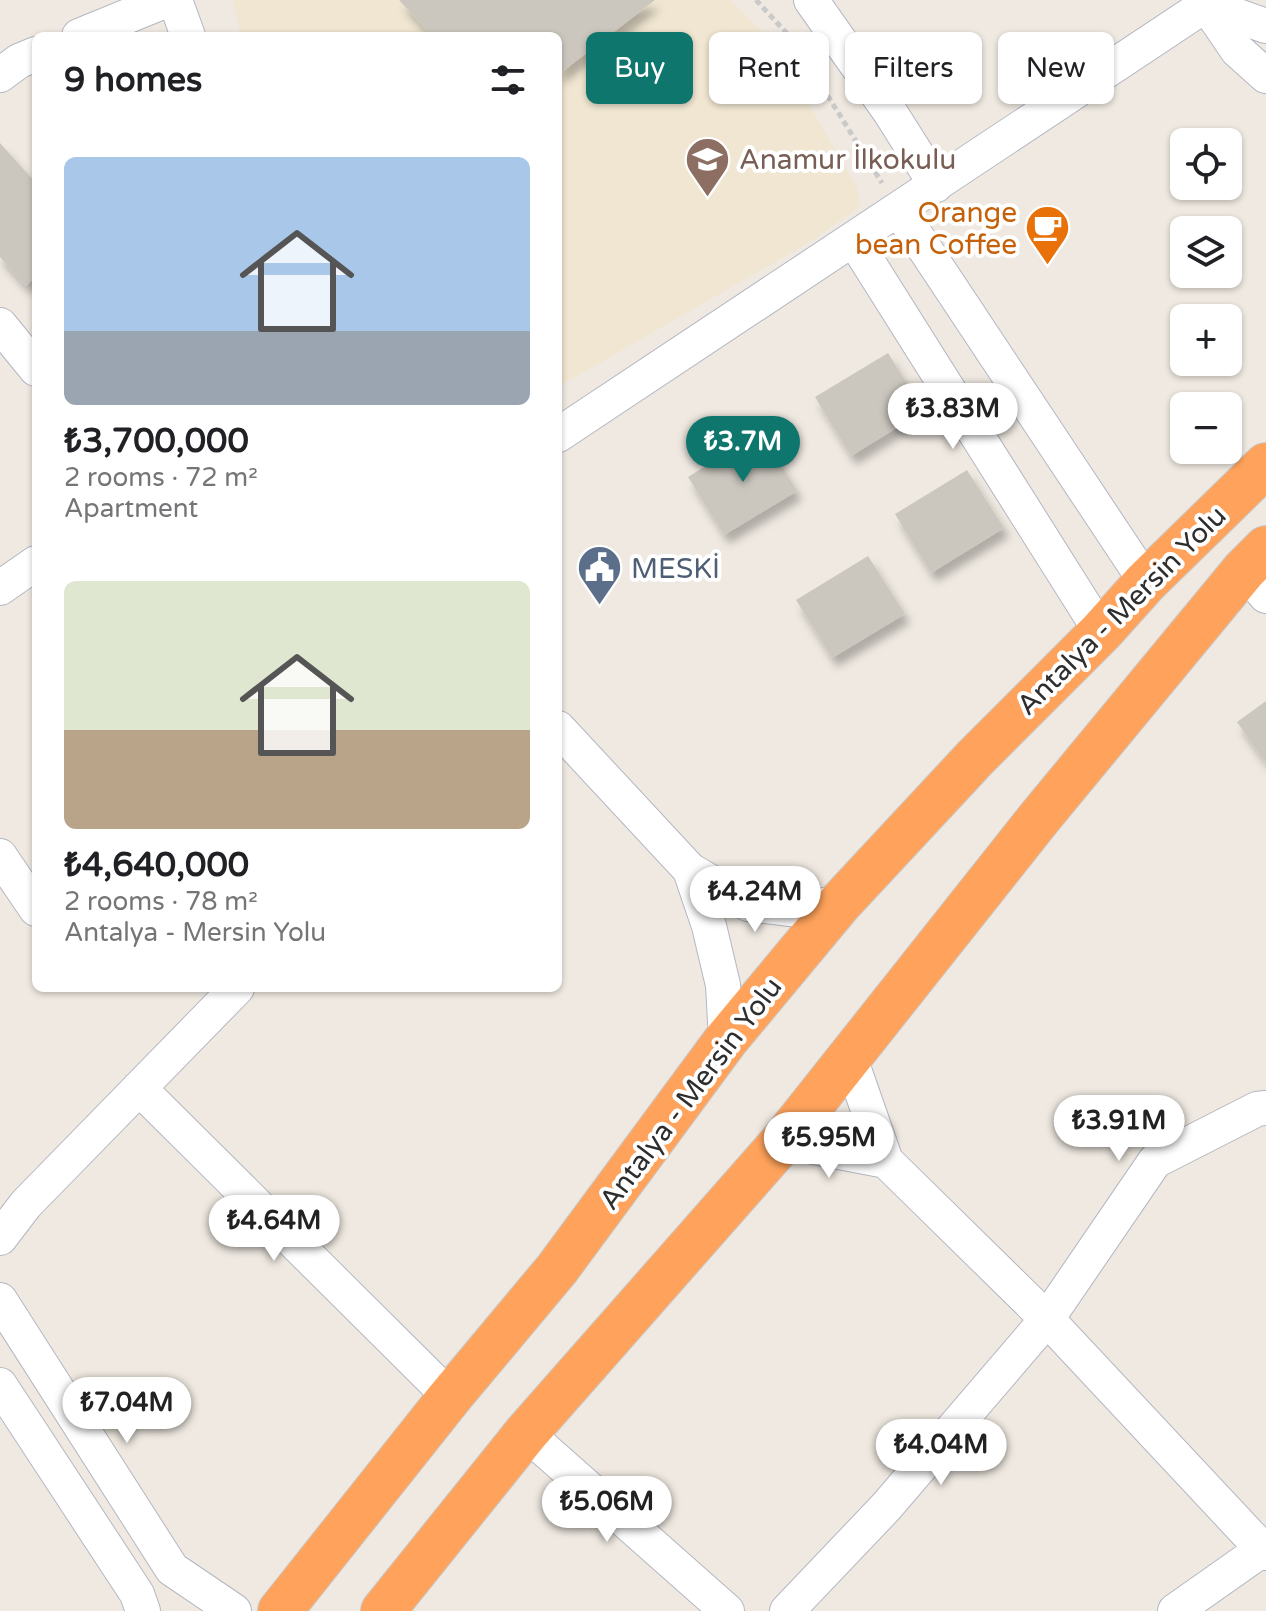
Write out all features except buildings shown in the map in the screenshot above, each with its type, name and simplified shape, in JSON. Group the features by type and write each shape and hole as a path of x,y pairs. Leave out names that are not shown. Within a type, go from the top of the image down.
{"highway":[{"name":"Antalya - Mersin Yolu","path":"280,1611 450,1397 557,1269 726,1040 840,903 1146,582 1266,465"},
{"name":"Antalya - Mersin Yolu","path":"401,1600 526,1433 783,1141 1040,817 1259,571"}],"street":[{"path":"89,32 167,0"},
{"path":"175,0 187,32"},
{"path":"811,0 890,112 936,185"},
{"path":"562,448 568,429 1208,2"},
{"path":"1208,2 1266,26"},
{"path":"1208,2 1237,50 1266,76"},
{"path":"0,75 32,56"},
{"path":"899,210 1146,582"},
{"path":"854,240 1101,632"},
{"path":"0,325 32,364"},
{"path":"0,588 32,566"},
{"path":"562,732 690,870 748,904 791,909 840,903"},
{"path":"0,856 32,903"},
{"path":"690,870 709,926 723,985 726,1040"},
{"path":"0,1238 13,1211 233,992"},
{"path":"850,1058 886,1161 1047,1319 1264,1551 1175,1611"},
{"path":"139,1088 450,1397"},
{"path":"787,1611 886,1507 1047,1319 1155,1161 1257,1109 1266,1108"},
{"path":"783,1141 886,1161"},
{"path":"0,1300 172,1569 234,1611"},
{"path":"0,1385 140,1602 162,1591 172,1569"},
{"path":"526,1433 727,1611"}],"path":[{"path":"756,0 793,40 899,210"}],"shaded area":[{"name":"Anamur İlkokulu","path":"233,0 730,0 762,32 709,32 709,104 809,104 857,188 860,207 808,243 562,385 562,32 240,32"}],"place":[{"name":"Anamur İlkokulu","path":"708,198"},
{"name":"Orange bean Coffee","path":"1048,267"},
{"name":"MESKİ","path":"600,607"}]}
